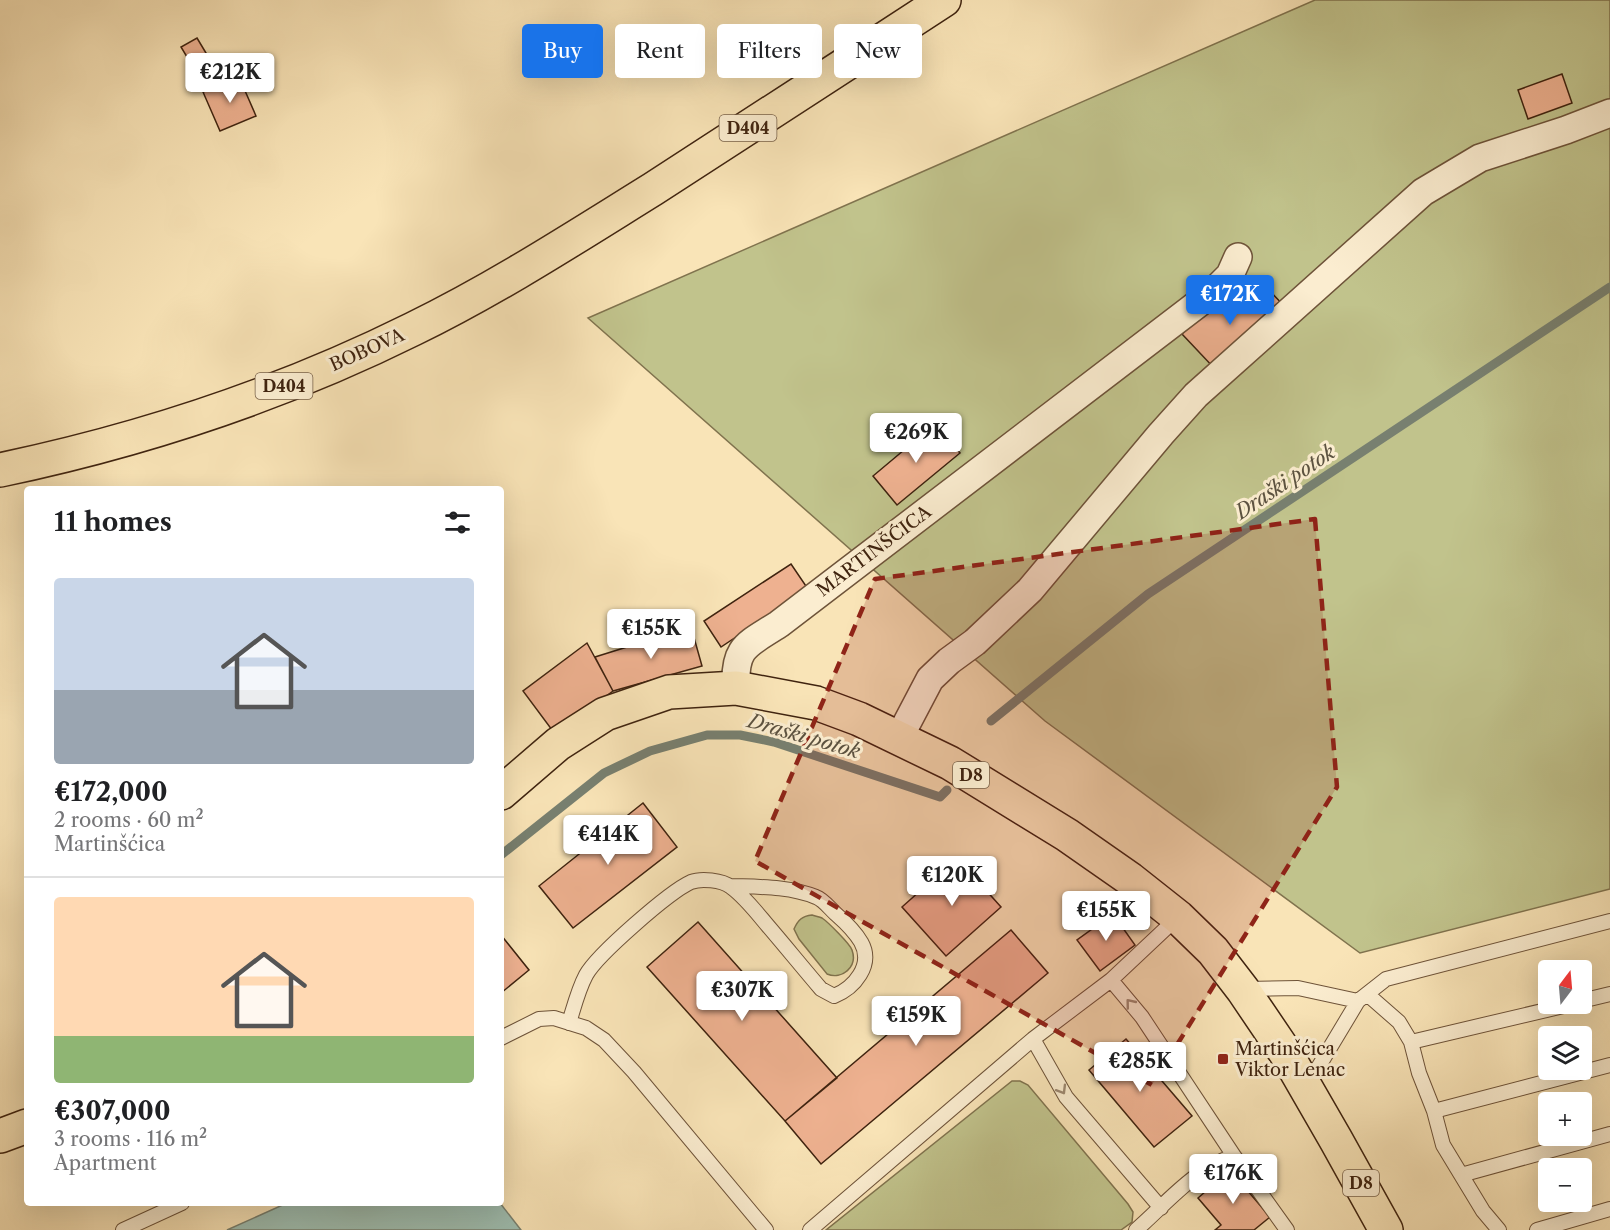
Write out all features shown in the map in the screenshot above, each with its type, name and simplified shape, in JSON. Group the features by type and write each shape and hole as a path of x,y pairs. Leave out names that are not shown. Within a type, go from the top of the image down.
{"main road":[{"name":"BOBOVA","path":"0,470 120,441 195,418 269,392 413,329 550,254 944,0"},
{"name":"D8","path":"504,790 558,744 605,714 669,692 736,688 816,704 859,719 950,763 1067,835 1130,879 1178,917 1213,951 1243,990 1287,1055 1386,1230"},
{"path":"0,1136 24,1127"}],"street":[{"path":"899,738 930,679 949,661 975,642 1030,590 1196,395 1423,192 1480,158 1610,113"},
{"name":"MARTINŠĆICA","path":"736,688 735,669 738,656 747,645 779,624 1212,293 1230,275 1238,257"}],"lane":[{"path":"569,1023 579,990 594,964 612,945 652,911 692,882 711,880 730,886 779,888 799,891 819,898 862,943 866,956 856,983 834,996 821,989 755,911 730,886"},
{"path":"810,1230 1033,1039 1112,981 1178,917"},
{"path":"1306,1088 1363,998 1386,979 1610,921"},
{"path":"1112,981 1142,1017 1234,1156 1287,1230"},
{"path":"1243,990 1298,988 1363,998 1399,1022 1411,1042 1419,1074 1434,1111 1443,1145 1483,1212 1499,1230"},
{"path":"1592,998 1610,994"},
{"path":"1411,1042 1538,1012"},
{"path":"504,1036 539,1019 554,1018 586,1028 604,1040 634,1072 766,1230"},
{"path":"1033,1039 1066,1097 1161,1208"},
{"path":"1434,1111 1610,1065"},
{"path":"1461,1175 1610,1134"},
{"path":"1137,1230 1194,1176 1216,1162 1234,1156"},
{"path":"123,1230 175,1206"},
{"path":"1537,1230 1610,1209"}],"highlighted area":[{"path":"1315,519 1337,787 1152,1085 755,861 875,579"}],"green space":[{"path":"1315,0 1610,0 1610,889 1360,953 1045,721 588,318"},
{"path":"812,915 825,920 852,950 853,962 843,974 827,974 799,939 794,929 803,917"},
{"path":"1012,1081 1020,1081 1028,1085 1128,1204 1133,1212 1132,1222 1121,1230 826,1230"}],"shaded area":[{"path":"280,1206 502,1206 521,1230 227,1230"}],"building":[{"path":"197,38 209,58 193,67 181,47"},
{"path":"1562,74 1572,103 1528,119 1518,90"},
{"path":"239,77 256,116 220,131 203,92"},
{"path":"1267,288 1284,306 1215,369 1182,334 1225,294 1241,311"},
{"path":"935,424 960,453 897,505 873,476"},
{"path":"791,564 808,589 721,647 704,621"},
{"path":"691,627 702,666 613,691 595,657"},
{"path":"587,643 613,691 555,734 523,691"},
{"path":"643,803 677,847 573,928 539,886"},
{"path":"957,858 1001,907 946,956 902,907"},
{"path":"1113,914 1135,945 1100,971 1077,940"},
{"path":"698,922 837,1078 785,1121 647,967"},
{"path":"1011,930 1048,973 821,1164 785,1121"},
{"path":"504,939 529,970 504,991"},
{"path":"1126,1039 1192,1116 1154,1147 1089,1070"},
{"path":"1230,1170 1270,1217 1254,1230 1215,1230 1221,1225 1198,1198"}],"waterway":[{"name":"Draški potok","path":"991,721 1148,594 1610,287"},
{"name":"Draški potok","path":"504,853 604,773 650,751 707,735 740,735 774,742 940,797 947,790"}],"place":[{"name":"Martinšćica Viktor Lenac","path":"1223,1059"}]}
